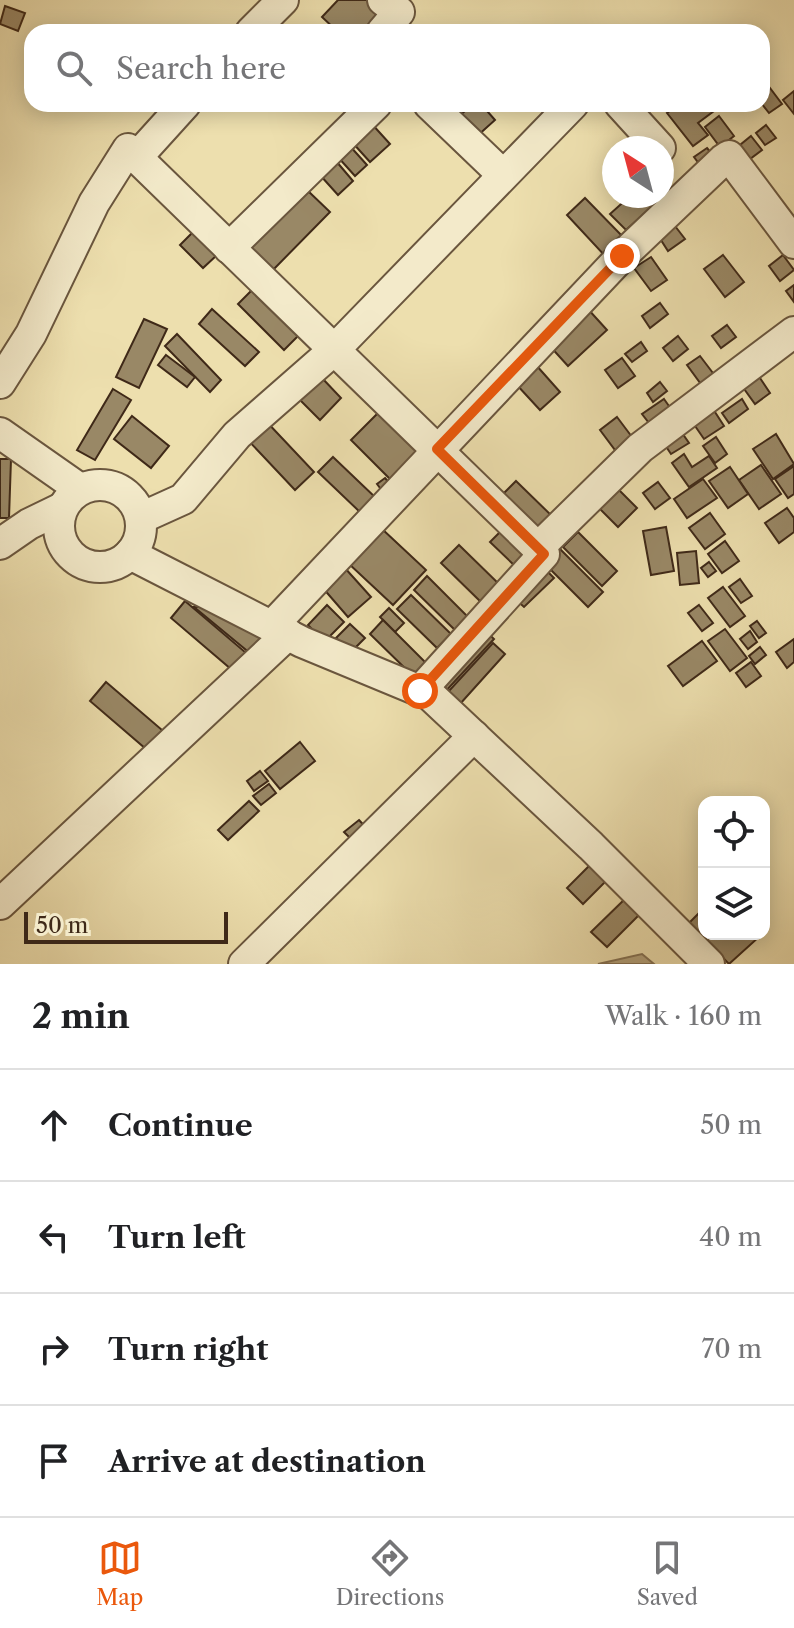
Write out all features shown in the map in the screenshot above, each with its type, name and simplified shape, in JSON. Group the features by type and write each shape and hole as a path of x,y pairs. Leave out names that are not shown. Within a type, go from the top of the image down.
{"street":[{"path":"259,24 283,0"},
{"path":"383,0 399,12 389,24"},
{"path":"137,157 178,112"},
{"path":"229,248 368,112"},
{"path":"437,112 503,175"},
{"path":"141,518 183,499 237,435 334,350 565,112"},
{"path":"627,112 649,136"},
{"path":"0,383 31,334 94,203 128,149 544,554 420,691"},
{"path":"0,904 280,630 437,449 622,256 729,156 794,243"},
{"path":"674,164 694,187"},
{"path":"538,548 640,448 794,332"},
{"path":"0,433 71,498"},
{"path":"0,544 29,524 71,498 92,485 105,484 118,488 137,506 141,531 130,554 119,562 94,567 71,556 63,546 58,521 71,498"},
{"path":"130,554 280,630 430,695 591,846 709,964"},
{"path":"244,964 474,736"}],"water":[{"path":"642,954 654,964 598,964"}],"building":[{"path":"338,0 375,0 388,13 378,24 329,24 322,17"},
{"path":"5,6 25,13 18,31 0,24"},
{"path":"770,88 782,104 770,112"},
{"path":"794,91 794,114 783,100"},
{"path":"464,112 488,112 495,120 476,137 458,117"},
{"path":"713,112 698,123 708,135 693,146 667,113"},
{"path":"719,116 734,136 720,147 705,127"},
{"path":"371,123 390,144 370,162 351,141"},
{"path":"766,125 776,138 765,145 756,133"},
{"path":"751,136 762,150 750,159 740,145"},
{"path":"349,145 367,165 355,176 337,156"},
{"path":"707,148 716,159 703,169 694,157"},
{"path":"336,161 353,181 338,195 320,175"},
{"path":"306,189 330,212 269,274 246,251"},
{"path":"585,198 626,240 607,258 567,215"},
{"path":"617,208 651,208 626,230 610,214"},
{"path":"675,226 685,239 668,251 659,237"},
{"path":"193,232 217,255 203,268 180,245"},
{"path":"723,255 744,282 725,297 704,269"},
{"path":"783,255 794,270 780,281 769,266"},
{"path":"651,257 667,280 651,291 634,268"},
{"path":"794,285 794,302 786,291"},
{"path":"254,288 300,334 284,350 238,304"},
{"path":"660,303 668,314 650,328 642,316"},
{"path":"587,308 607,330 568,366 548,344"},
{"path":"212,309 259,352 245,366 199,324"},
{"path":"144,319 167,329 139,388 116,377"},
{"path":"727,325 736,337 721,348 712,336"},
{"path":"177,334 221,380 210,392 165,346"},
{"path":"678,336 688,349 673,361 663,348"},
{"path":"641,342 647,351 632,362 625,354"},
{"path":"166,355 195,377 187,387 158,365"},
{"path":"700,356 719,381 706,391 687,365"},
{"path":"622,358 635,376 618,388 605,370"},
{"path":"536,365 560,392 540,410 516,384"},
{"path":"758,375 770,393 755,404 742,386"},
{"path":"322,378 341,398 320,420 300,400"},
{"path":"660,382 667,391 653,402 647,393"},
{"path":"113,389 131,400 95,460 77,450"},
{"path":"664,399 676,416 656,432 642,414"},
{"path":"742,399 748,409 729,423 722,413"},
{"path":"384,407 428,451 395,484 351,440"},
{"path":"713,409 724,426 704,439 693,423"},
{"path":"132,416 169,446 151,468 114,439"},
{"path":"617,417 635,441 618,454 600,430"},
{"path":"264,419 314,472 295,490 245,437"},
{"path":"680,430 689,443 671,454 663,442"},
{"path":"776,434 794,464 773,479 753,449"},
{"path":"716,437 727,454 715,463 703,446"},
{"path":"684,454 692,467 709,456 717,468 689,487 672,463"},
{"path":"333,457 377,499 362,514 318,472"},
{"path":"0,459 11,459 9,518 0,518"},
{"path":"761,465 781,494 759,509 739,480"},
{"path":"794,466 794,494 788,498 775,479"},
{"path":"730,467 748,494 728,508 709,481"},
{"path":"385,478 395,490 386,496 377,484"},
{"path":"703,479 717,498 687,518 674,499"},
{"path":"516,481 555,519 538,536 499,498"},
{"path":"658,482 670,498 655,509 643,493"},
{"path":"617,488 637,508 618,527 598,507"},
{"path":"787,508 794,518 794,532 779,543 765,523"},
{"path":"710,513 725,534 705,549 689,528"},
{"path":"507,525 531,550 515,566 490,542"},
{"path":"666,527 674,571 651,575 643,531"},
{"path":"381,528 426,570 393,605 348,563"},
{"path":"578,532 617,571 602,586 563,547"},
{"path":"725,541 739,561 722,573 708,554"},
{"path":"459,545 501,586 483,604 441,563"},
{"path":"559,548 603,592 588,607 544,563"},
{"path":"696,551 699,583 680,585 677,553"},
{"path":"709,562 716,571 708,577 701,568"},
{"path":"344,567 371,597 348,617 322,587"},
{"path":"543,567 554,578 524,607 513,597"},
{"path":"427,576 470,619 457,632 414,590"},
{"path":"740,579 752,596 741,603 729,587"},
{"path":"723,587 745,616 730,627 708,598"},
{"path":"411,595 451,634 437,648 397,609"},
{"path":"185,601 252,658 238,675 171,618"},
{"path":"327,605 344,622 324,642 308,625"},
{"path":"699,605 713,623 702,631 688,613"},
{"path":"194,607 202,607 264,638 251,654"},
{"path":"389,608 404,623 395,632 380,617"},
{"path":"383,620 427,664 414,677 370,634"},
{"path":"757,621 766,633 759,638 750,626"},
{"path":"350,624 365,638 351,652 336,638"},
{"path":"481,627 494,639 444,693 432,682"},
{"path":"725,629 747,658 730,671 708,641"},
{"path":"750,631 757,642 748,649 740,639"},
{"path":"794,639 794,662 787,668 776,652"},
{"path":"702,641 717,661 683,686 668,666"},
{"path":"493,643 505,654 460,704 448,692"},
{"path":"760,647 766,655 755,664 749,656"},
{"path":"751,662 761,676 746,687 736,673"},
{"path":"106,682 169,736 153,755 90,701"},
{"path":"300,742 315,761 280,789 265,771"},
{"path":"260,771 268,781 254,791 247,781"},
{"path":"269,784 276,793 261,805 253,796"},
{"path":"249,801 259,811 228,840 218,830"},
{"path":"359,820 370,832 356,844 344,832"},
{"path":"593,862 609,878 583,904 567,888"},
{"path":"628,896 643,911 607,947 591,932"},
{"path":"698,914 698,932 689,923"},
{"path":"706,940 756,940 729,964"}],"route":[{"path":"420,691 544,554 437,449 622,256"}]}
